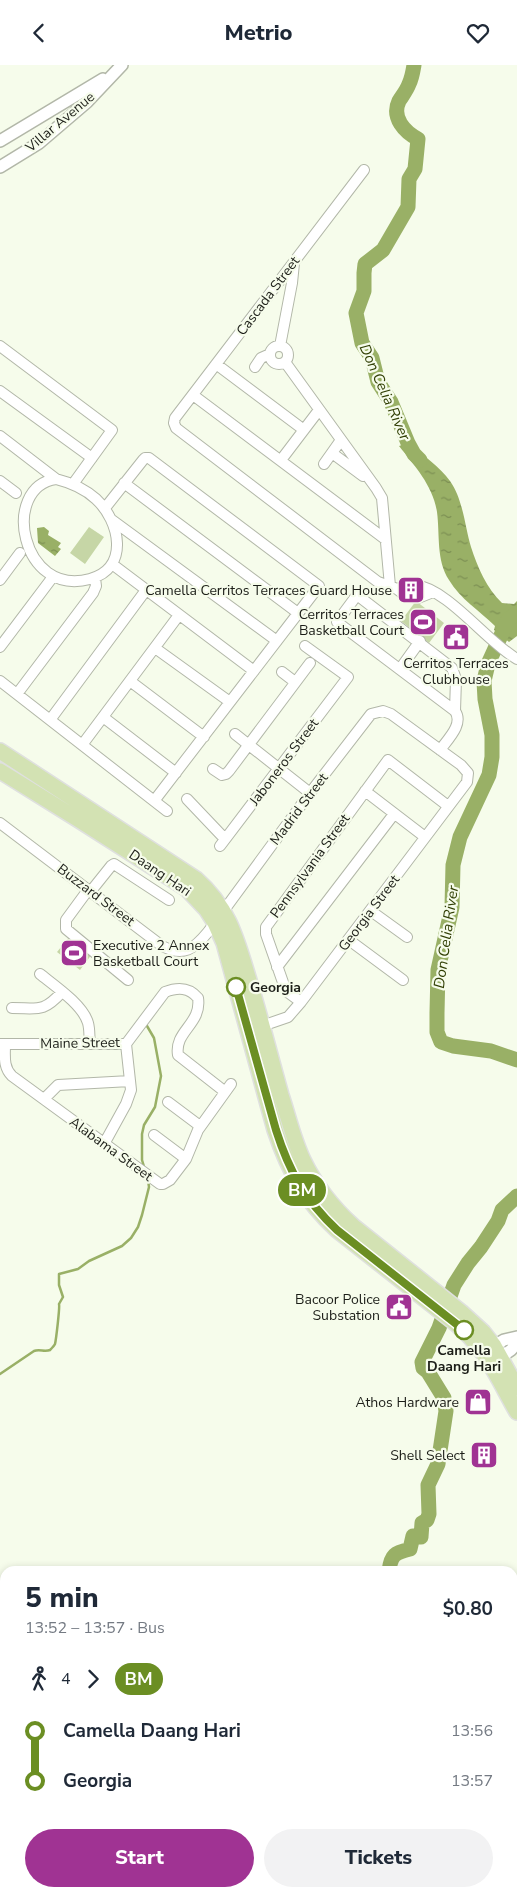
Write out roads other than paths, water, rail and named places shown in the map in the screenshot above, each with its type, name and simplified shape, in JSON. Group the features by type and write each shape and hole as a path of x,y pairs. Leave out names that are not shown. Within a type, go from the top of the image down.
{"main road":[{"name":"Daang Hari","path":"0,751 83,813"},
{"name":"Daang Hari","path":"0,771 83,813 196,879 206,888 220,917 235,935 256,1029 302,1158 315,1182 337,1211 352,1226 433,1298 458,1317 483,1332 517,1412"},
{"name":"Daang Hari","path":"492,1355 517,1388"}],"street":[{"name":"Villar Avenue","path":"0,141 118,69"},
{"name":"Villar Avenue","path":"0,167 39,143 87,102 118,69"},
{"name":"Cascada Street","path":"364,170 175,418 174,423 176,428 378,582 393,588"},
{"path":"280,346 294,262"},
{"path":"0,346 112,430 73,484"},
{"path":"255,367 261,359 270,354 272,349 280,346"},
{"path":"270,354 273,362 279,364 284,362 288,354 280,346"},
{"path":"284,362 382,498 385,539 393,588 406,596 418,598 433,592 514,657"},
{"path":"216,364 304,430"},
{"path":"0,391 92,458"},
{"path":"193,395 385,539"},
{"path":"280,461 319,410"},
{"path":"0,436 56,479 73,484 89,493 105,509 117,533 118,545 117,554 112,564 104,573 95,578 65,581 52,578 34,567 18,550 0,580"},
{"path":"324,464 342,440"},
{"path":"332,453 372,482"},
{"path":"105,509 145,458 149,458 319,586 154,801"},
{"path":"10,504 16,493 38,482 56,479"},
{"path":"0,481 16,493"},
{"path":"124,483 298,613"},
{"path":"111,520 277,641"},
{"path":"112,564 254,671"},
{"path":"0,647 52,578"},
{"path":"17,694 93,593 96,586 95,578"},
{"path":"50,720 146,590"},
{"path":"440,750 458,724 459,720 455,711 337,622 357,595 420,641 455,672 457,687 455,711"},
{"path":"82,745 179,615"},
{"path":"400,669 420,641"},
{"name":"Jaboneros Street","path":"186,799 222,842 280,769 348,677 305,646"},
{"path":"155,647 230,702"},
{"path":"213,769 222,775 226,774 310,663"},
{"path":"282,672 295,682"},
{"path":"0,681 167,811"},
{"path":"130,681 204,737"},
{"name":"Madrid Street","path":"220,917 367,718 383,711 391,714 440,750"},
{"path":"103,717 176,773"},
{"path":"234,734 310,793"},
{"name":"Georgia Street","path":"256,1029 288,1017 301,1003 467,782 468,773 465,768 440,750"},
{"name":"Pennsylvania Street","path":"301,1003 286,991 266,927 388,760 448,806"},
{"path":"365,791 425,837"},
{"path":"278,967 394,814"},
{"name":"Buzzard Street","path":"0,823 162,946 174,951 189,950 194,947 220,917"},
{"path":"128,979 66,929 66,920 114,864 169,900"},
{"path":"371,911 406,937"},
{"path":"349,940 403,980"},
{"path":"40,974 62,992 84,1015 89,1028 90,1044"},
{"name":"Maine Street","path":"3,1044 126,1044 157,1000 165,992 182,988 194,993 198,998 198,1013 178,1043 178,1055 228,1088"},
{"path":"12,1008 44,1008 49,1006 62,992"},
{"name":"Alabama Street","path":"3,1044 5,1063 9,1073 156,1183 167,1183 186,1159 200,1126 228,1088"},
{"path":"104,1143 129,1097 130,1081 126,1044"},
{"path":"44,1099 58,1085 130,1081"},
{"path":"168,1102 200,1126"},
{"path":"154,1135 186,1159"},
{"path":"492,1355 504,1340 517,1337"},
{"path":"492,1355 517,1343"}],"water":[{"path":"408,443 441,471 454,488 461,505 473,554 483,577 492,591 502,603 514,604 517,601 517,636 509,642 494,630 495,626 470,605 449,580 440,556 437,512 432,494 399,446"},
{"path":"44,527 49,531 48,535 61,543 58,547 61,549 55,556 38,543 37,528"}],"waterway":[{"name":"Don Celia River","path":"414,65 410,82 397,107 398,119 401,124 408,133 418,139 415,169 409,179 408,207 383,250 365,264 364,291 356,313 362,343 372,358 378,382 391,402 408,443 420,460"},
{"name":"Don Celia River","path":"517,613 508,620 488,664 484,681 485,699 492,735 492,757 489,775 460,837 453,865 452,907 438,970 437,1013 437,1032 441,1042 453,1046 491,1051 517,1060"},
{"path":"145,1170 142,1160 142,1134 144,1125 155,1107 161,1076 154,1038 147,1026"},
{"path":"0,1374 34,1351 48,1351 55,1344 59,1304 63,1297 59,1285 59,1274 78,1269 89,1261 122,1246 131,1238 138,1227 142,1215 149,1187 148,1180"},
{"name":"Don Celia River","path":"390,1566 395,1555 410,1549 413,1536 421,1537 422,1523 427,1520 429,1514 428,1485 438,1464 446,1411 444,1398 428,1372 423,1368 422,1362 439,1328 454,1285 498,1221 502,1210 517,1196"}],"place":[{"name":"Camella Cerritos Terraces Guard House","path":"411,590"},
{"name":"Cerritos Terraces Basketball Court","path":"423,622"},
{"name":"Cerritos Terraces Clubhouse","path":"456,637"},
{"name":"Executive 2 Annex Basketball Court","path":"74,953"},
{"name":"Georgia","path":"236,987"},
{"name":"Bacoor Police Substation","path":"399,1307"},
{"name":"Camella Daang Hari","path":"464,1330"},
{"name":"Athos Hardware","path":"478,1402"},
{"name":"Shell Select","path":"484,1455"}]}
